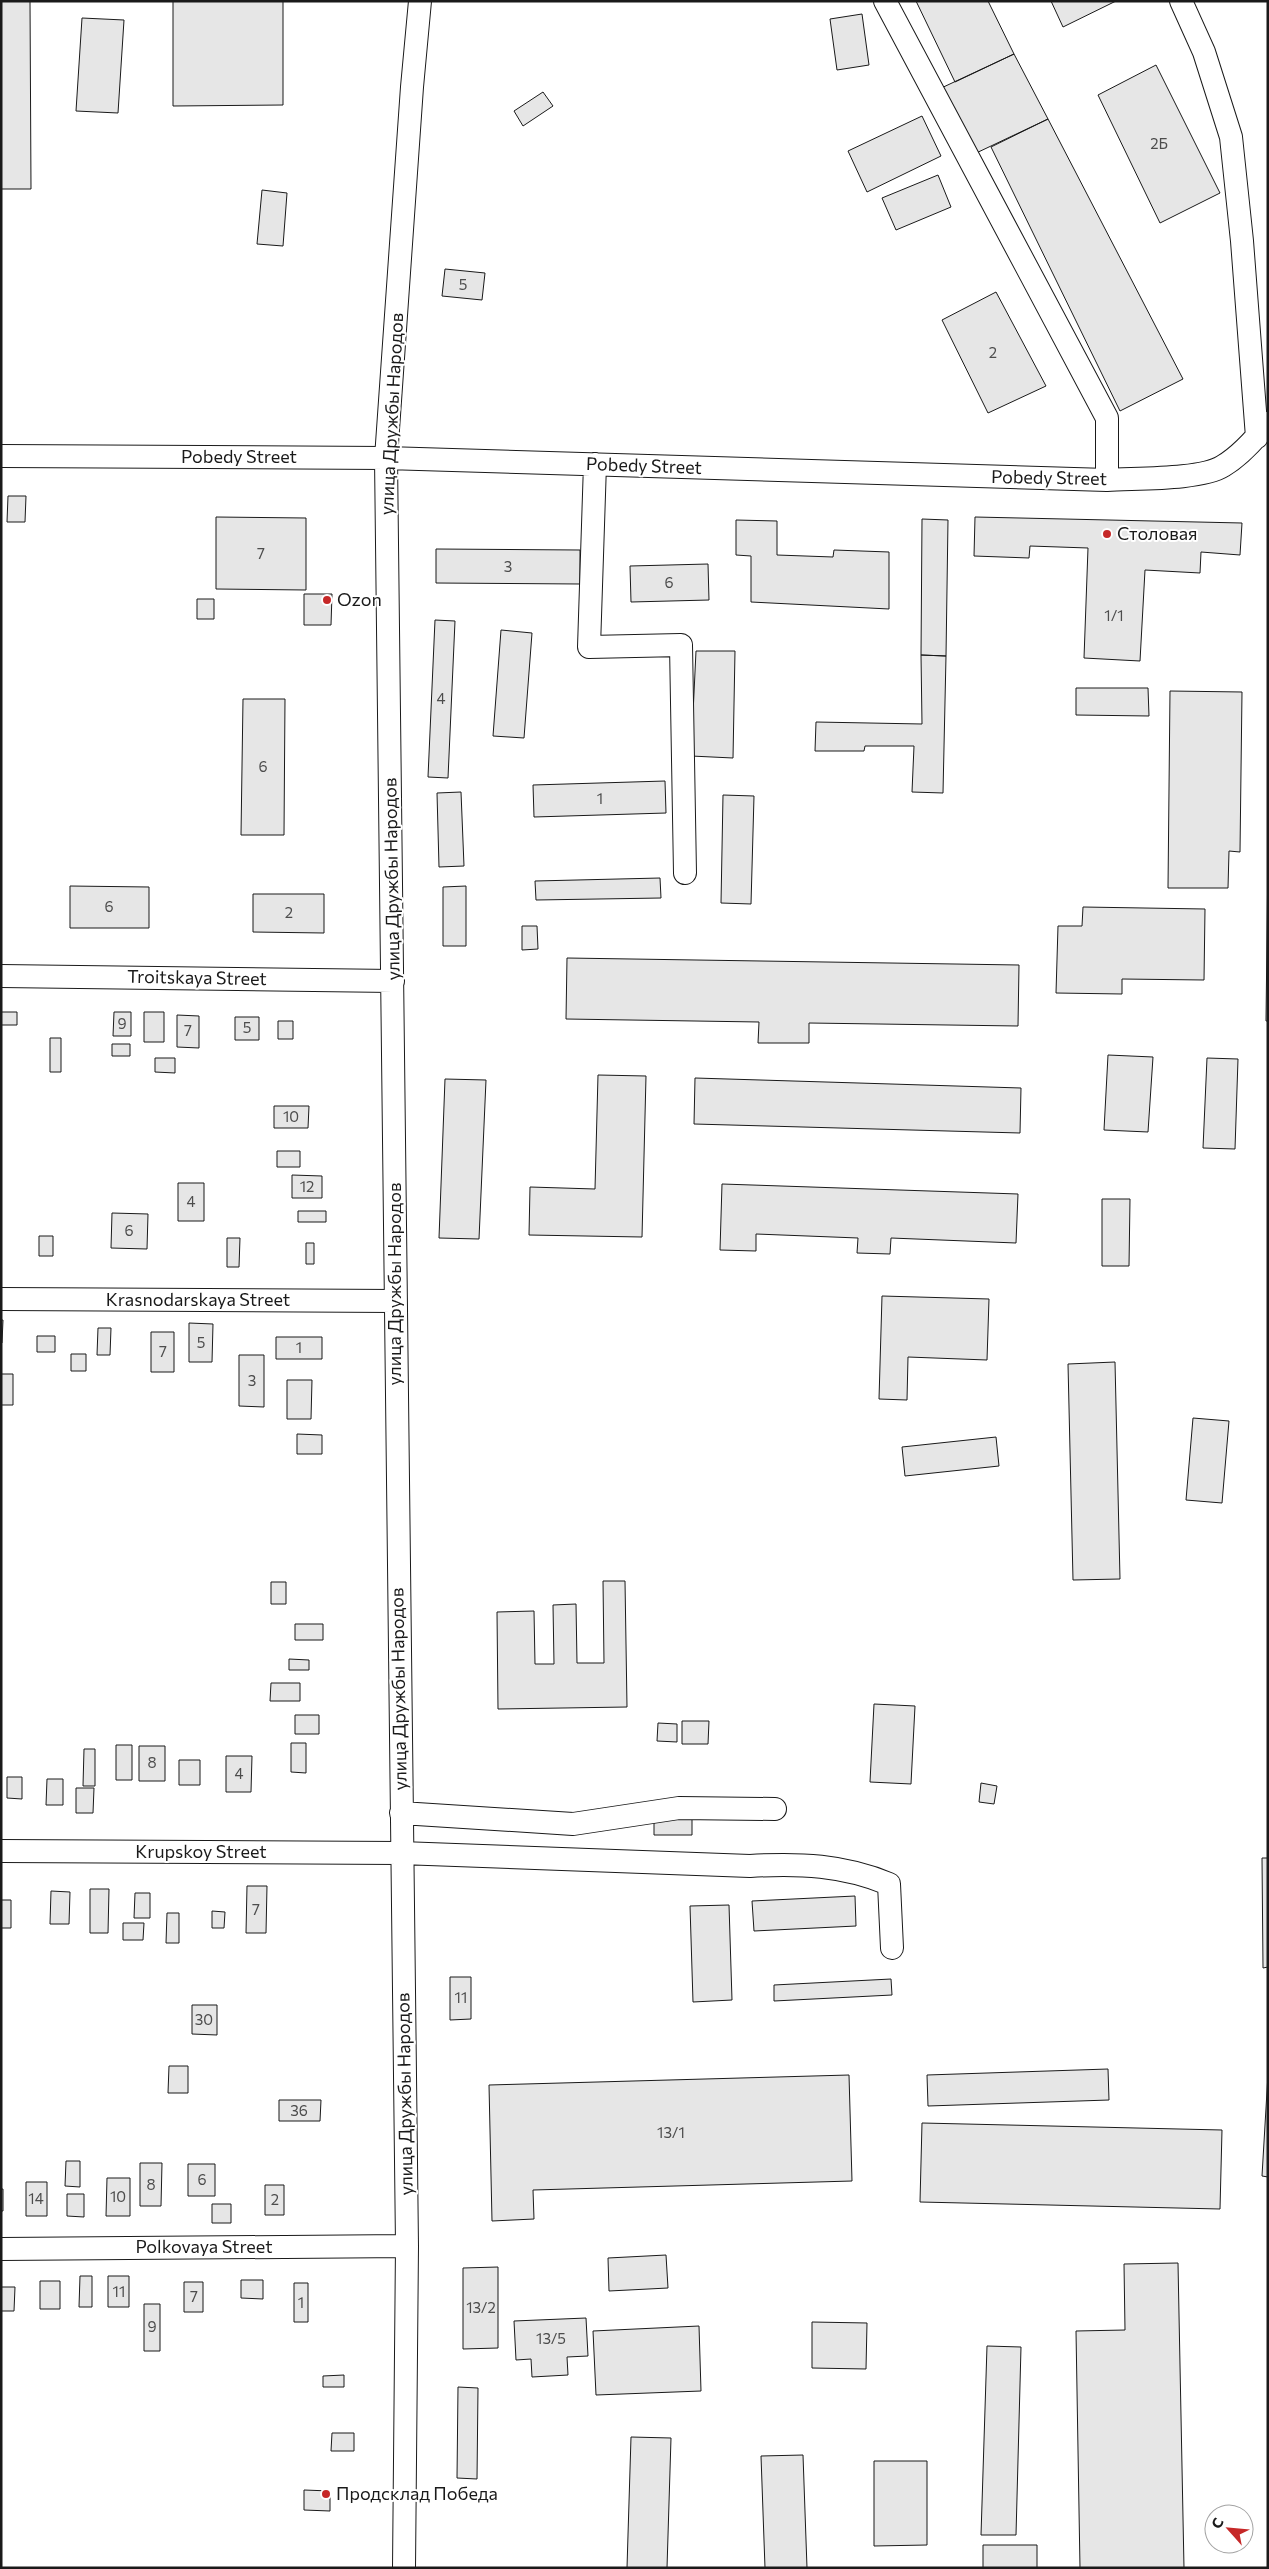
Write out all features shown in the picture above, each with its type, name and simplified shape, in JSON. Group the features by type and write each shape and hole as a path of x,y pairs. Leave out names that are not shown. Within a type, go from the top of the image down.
{"street":[{"name":"улица Дружбы Народов","path":"404,2568 407,2246 386,458 412,87 420,1"},
{"path":"885,1 1107,418 1107,480"},
{"path":"1181,1 1204,52 1231,137 1262,430"},
{"name":"Pobedy Street","path":"1,456 386,458 1107,480 1197,474 1222,467 1262,430"},
{"path":"595,464 589,647 681,645 685,873"},
{"name":"Troitskaya Street","path":"1,976 393,980"},
{"name":"Krasnodarskaya Street","path":"1,1299 395,1301"},
{"path":"401,1813 573,1824 679,1808 775,1809"},
{"name":"Krupskoy Street","path":"1,1851 401,1853 750,1866 790,1864 832,1867 865,1874 889,1884 892,1948"},
{"name":"Polkovaya Street","path":"1,2249 407,2246"}],"building":[{"path":"1,1 30,1 31,189 1,189"},
{"path":"173,1 283,1 283,105 173,106"},
{"path":"916,1 988,1 1014,54 955,82"},
{"path":"1051,1 1116,1 1063,27"},
{"path":"862,14 869,65 837,70 830,19"},
{"path":"82,18 124,20 118,113 76,111"},
{"path":"1014,54 1048,119 972,155 937,90"},
{"path":"1156,65 1220,193 1160,223 1098,95"},
{"path":"543,92 553,106 523,126 514,111"},
{"path":"922,116 941,156 867,192 848,151"},
{"path":"1048,119 1183,379 1120,411 991,147"},
{"path":"938,175 951,207 896,230 882,198"},
{"path":"262,190 287,193 283,246 257,244"},
{"path":"445,269 485,273 482,300 442,296"},
{"path":"996,292 1046,386 988,413 942,320"},
{"path":"8,496 26,496 25,522 7,522"},
{"path":"216,517 306,518 306,590 216,589"},
{"path":"975,517 1242,523 1240,555 1201,552 1200,573 1145,570 1140,661 1084,658 1088,548 1030,546 1029,558 974,556"},
{"path":"922,519 948,520 946,656 921,655"},
{"path":"736,520 777,521 777,555 833,557 834,550 889,552 889,609 751,602 751,556 736,555"},
{"path":"436,549 580,550 580,584 436,583"},
{"path":"708,564 709,600 631,602 630,566"},
{"path":"304,594 332,594 331,625 304,625"},
{"path":"197,599 214,599 214,619 197,619"},
{"path":"435,620 455,621 448,778 428,777"},
{"path":"501,630 532,633 524,738 493,736"},
{"path":"696,651 735,651 733,758 691,756"},
{"path":"921,655 946,656 943,793 912,792 914,746 865,746 864,751 815,751 816,722 922,724"},
{"path":"1076,688 1148,688 1149,716 1076,715"},
{"path":"1170,691 1242,692 1240,852 1229,851 1228,888 1168,888"},
{"path":"243,699 285,699 284,835 241,835"},
{"path":"665,781 666,813 534,817 533,785"},
{"path":"461,792 464,866 439,867 437,793"},
{"path":"723,795 754,796 751,904 721,903"},
{"path":"1268,853 1268,1021 1266,1021"},
{"path":"660,878 661,898 536,900 535,881"},
{"path":"70,886 149,887 149,928 70,928"},
{"path":"466,886 466,946 443,946 443,887"},
{"path":"253,894 324,894 324,933 253,932"},
{"path":"1083,907 1205,909 1204,980 1122,979 1122,994 1056,993 1058,926 1082,926"},
{"path":"522,926 537,926 538,949 522,950"},
{"path":"567,958 1019,965 1018,1026 809,1023 809,1043 758,1043 759,1022 566,1019"},
{"path":"1,1012 17,1012 17,1025 1,1025"},
{"path":"114,1012 131,1012 131,1036 113,1036"},
{"path":"144,1012 164,1012 164,1042 144,1042"},
{"path":"177,1015 199,1016 199,1048 177,1047"},
{"path":"235,1017 259,1017 259,1040 235,1040"},
{"path":"278,1021 293,1021 293,1039 278,1039"},
{"path":"50,1038 61,1038 61,1072 50,1072"},
{"path":"112,1044 130,1044 130,1056 112,1056"},
{"path":"1108,1055 1153,1057 1148,1132 1104,1130"},
{"path":"155,1058 175,1058 175,1073 155,1072"},
{"path":"1207,1058 1238,1059 1235,1149 1203,1148"},
{"path":"598,1075 646,1076 642,1237 529,1235 530,1187 595,1189"},
{"path":"695,1078 1021,1088 1020,1133 694,1124"},
{"path":"445,1079 486,1080 479,1239 439,1238"},
{"path":"274,1106 309,1106 308,1128 274,1128"},
{"path":"277,1151 300,1151 300,1167 277,1167"},
{"path":"292,1175 322,1176 322,1198 292,1198"},
{"path":"178,1183 204,1183 204,1221 178,1221"},
{"path":"722,1184 1018,1194 1016,1243 891,1238 890,1254 857,1253 858,1238 756,1234 756,1251 720,1250"},
{"path":"1102,1199 1130,1199 1129,1266 1102,1266"},
{"path":"298,1211 326,1211 326,1222 298,1222"},
{"path":"112,1213 148,1214 147,1249 111,1248"},
{"path":"39,1236 53,1236 53,1256 39,1256"},
{"path":"227,1238 240,1238 239,1267 227,1267"},
{"path":"306,1243 314,1243 314,1264 306,1264"},
{"path":"882,1296 989,1299 987,1360 908,1357 907,1400 879,1399"},
{"path":"1,1320 3,1320 2,1343 1,1343"},
{"path":"189,1323 213,1324 212,1362 189,1362"},
{"path":"98,1328 111,1328 110,1355 97,1355"},
{"path":"151,1332 174,1332 174,1372 151,1372"},
{"path":"37,1336 55,1336 55,1352 37,1352"},
{"path":"276,1337 322,1337 322,1359 276,1359"},
{"path":"71,1354 86,1354 86,1371 71,1371"},
{"path":"239,1355 264,1355 264,1407 239,1406"},
{"path":"1115,1362 1120,1579 1073,1580 1068,1364"},
{"path":"1,1374 13,1374 13,1405 1,1405"},
{"path":"287,1380 312,1380 311,1419 287,1419"},
{"path":"1193,1418 1229,1421 1222,1503 1186,1500"},
{"path":"297,1434 322,1435 322,1454 297,1454"},
{"path":"996,1437 999,1466 905,1476 902,1447"},
{"path":"603,1581 625,1581 627,1707 498,1709 497,1612 534,1611 535,1664 554,1664 553,1605 576,1604 577,1663 604,1663"},
{"path":"271,1582 286,1582 286,1604 271,1604"},
{"path":"295,1624 323,1624 323,1640 295,1640"},
{"path":"289,1659 309,1660 309,1670 289,1670"},
{"path":"271,1683 300,1683 300,1701 270,1701"},
{"path":"874,1704 915,1706 911,1784 870,1782"},
{"path":"295,1715 319,1715 319,1734 295,1734"},
{"path":"682,1721 709,1721 708,1744 682,1744"},
{"path":"658,1723 677,1724 677,1742 657,1741"},
{"path":"291,1743 306,1743 306,1773 291,1772"},
{"path":"116,1745 132,1745 132,1780 116,1780"},
{"path":"139,1746 165,1746 165,1781 139,1781"},
{"path":"84,1749 95,1749 95,1786 83,1786"},
{"path":"226,1756 252,1756 251,1792 226,1792"},
{"path":"179,1760 200,1760 200,1785 179,1785"},
{"path":"7,1777 22,1777 22,1799 7,1798"},
{"path":"47,1779 63,1779 63,1805 46,1805"},
{"path":"981,1783 997,1786 994,1804 979,1802"},
{"path":"76,1788 94,1788 93,1813 76,1813"},
{"path":"654,1818 692,1818 692,1835 654,1835"},
{"path":"1262,1858 1268,1858 1268,1967 1263,1968"},
{"path":"247,1886 267,1886 266,1933 246,1933"},
{"path":"90,1889 109,1889 108,1933 90,1933"},
{"path":"51,1891 70,1892 69,1924 50,1924"},
{"path":"135,1893 150,1893 150,1918 134,1918"},
{"path":"855,1896 856,1926 754,1931 752,1901"},
{"path":"1,1900 11,1900 11,1928 1,1928"},
{"path":"729,1905 732,2000 693,2002 690,1906"},
{"path":"212,1911 225,1912 224,1928 212,1928"},
{"path":"167,1913 179,1913 179,1943 166,1943"},
{"path":"123,1923 144,1923 143,1940 123,1940"},
{"path":"450,1977 471,1977 471,2019 450,2020"},
{"path":"891,1979 892,1995 774,2001 774,1985"},
{"path":"192,2005 217,2005 217,2035 192,2034"},
{"path":"169,2066 188,2066 188,2093 168,2093"},
{"path":"1108,2069 1109,2100 928,2106 927,2075"},
{"path":"1268,2074 1268,2177 1262,2176"},
{"path":"849,2075 852,2181 533,2190 534,2219 492,2221 489,2085"},
{"path":"279,2100 321,2100 320,2121 279,2121"},
{"path":"922,2123 1222,2130 1220,2209 920,2202"},
{"path":"66,2161 80,2161 80,2187 65,2186"},
{"path":"140,2163 162,2163 161,2206 140,2206"},
{"path":"188,2164 215,2164 215,2196 188,2196"},
{"path":"107,2178 130,2178 130,2216 106,2216"},
{"path":"26,2182 47,2182 47,2216 26,2216"},
{"path":"265,2185 284,2185 284,2215 265,2215"},
{"path":"1,2189 3,2189 3,2211 1,2211"},
{"path":"67,2194 84,2194 84,2217 67,2216"},
{"path":"212,2204 231,2204 231,2223 212,2223"},
{"path":"666,2255 668,2288 609,2291 608,2258"},
{"path":"1178,2263 1184,2568 1080,2568 1076,2331 1125,2330 1124,2264"},
{"path":"498,2267 498,2348 463,2349 463,2268"},
{"path":"80,2276 92,2276 92,2307 79,2307"},
{"path":"108,2276 129,2276 129,2307 108,2307"},
{"path":"241,2280 263,2280 263,2299 241,2298"},
{"path":"40,2281 60,2281 60,2309 40,2309"},
{"path":"184,2282 203,2282 203,2312 184,2312"},
{"path":"294,2283 308,2283 308,2322 294,2322"},
{"path":"1,2287 15,2287 14,2311 1,2311"},
{"path":"144,2304 160,2304 160,2351 144,2351"},
{"path":"586,2318 588,2356 567,2357 568,2375 532,2377 531,2359 516,2360 514,2321"},
{"path":"812,2322 867,2323 866,2369 812,2368"},
{"path":"699,2326 701,2391 596,2395 593,2331"},
{"path":"987,2346 1021,2347 1016,2535 981,2535"},
{"path":"344,2375 344,2387 323,2387 323,2376"},
{"path":"458,2387 478,2388 477,2479 457,2478"},
{"path":"332,2433 354,2433 354,2451 331,2451"},
{"path":"631,2437 671,2438 667,2568 627,2568"},
{"path":"803,2455 807,2568 765,2568 761,2456"},
{"path":"874,2461 927,2461 927,2545 874,2546"},
{"path":"304,2490 330,2491 330,2511 304,2510"},
{"path":"983,2545 1037,2545 1037,2568 983,2568"}],"place":[{"name":"Столовая","path":"1107,534"},
{"name":"Ozon","path":"327,600"},
{"name":"Продсклад Победа","path":"326,2494"}]}
